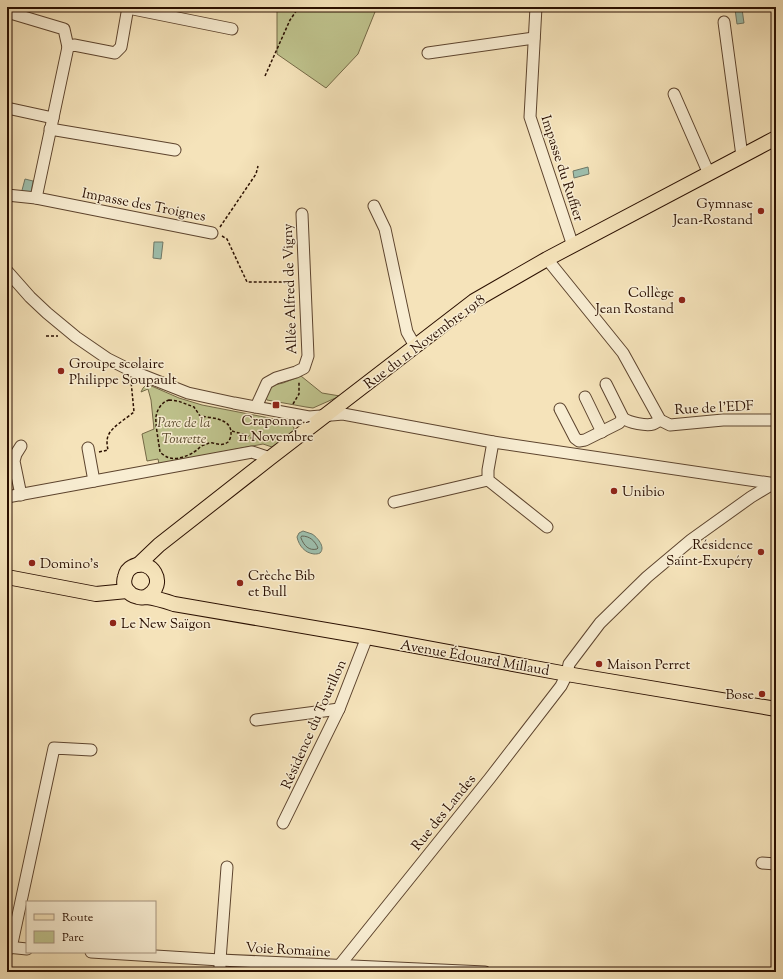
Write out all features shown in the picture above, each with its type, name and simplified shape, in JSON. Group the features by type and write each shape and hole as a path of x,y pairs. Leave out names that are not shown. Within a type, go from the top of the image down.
{"main road":[{"name":"Rue du 11 Novembre 1918","path":"138,565 159,545 263,456 324,416 474,301 547,260 776,138"},
{"path":"153,571 159,545"},
{"path":"96,594 125,575 130,568 138,565 149,567 153,571 156,575 156,586 146,597 136,597 131,595 124,586 125,575"},
{"path":"7,577 96,594 127,591"},
{"path":"156,586 174,604"},
{"name":"Avenue Édouard Millaud","path":"146,597 174,604 367,637 567,674 776,709"}],"street":[{"name":"Impasse du Ruffier","path":"536,7 530,117 573,246"},
{"path":"68,47 74,45 115,52 121,47 128,8 232,29"},
{"path":"7,12 29,12 64,29 68,47 36,198"},
{"path":"724,22 742,156"},
{"path":"428,54 534,38"},
{"path":"674,94 709,174"},
{"path":"7,108 53,118"},
{"path":"50,129 175,150"},
{"name":"Impasse des Troignes","path":"7,195 36,198 214,232"},
{"path":"374,206 385,229 407,332 415,346"},
{"name":"Allée Alfred de Vigny","path":"256,407 267,383 276,378 304,368 308,356 302,214"},
{"name":"Rue de l'EDF","path":"547,260 623,353 660,420 670,425 723,420 776,420"},
{"path":"7,271 30,297 47,313 108,359 132,371 188,393 309,417 343,414 493,442 775,483"},
{"path":"606,384 623,418 627,421 652,424 660,420"},
{"path":"585,397 602,432"},
{"path":"560,409 575,438 579,441 585,440 602,432 619,423 623,418"},
{"path":"488,480 488,470 493,442"},
{"path":"21,446 14,461 21,495"},
{"path":"88,451 94,481"},
{"path":"7,497 252,452 263,456"},
{"path":"394,502 488,480"},
{"path":"488,480 547,527"},
{"name":"Rue des Landes","path":"339,969 558,691 567,674 569,664 600,623 647,577 691,540 751,497 775,483"},
{"name":"Résidence du Tourillon","path":"284,823 338,709 367,637"},
{"path":"256,720 338,709"},
{"path":"26,949 9,948 54,748 91,750"},
{"path":"762,863 776,864"},
{"path":"220,972 226,868"},
{"name":"Voie Romaine","path":"107,953 339,969 485,972"}],"path":[{"path":"265,76 290,20 299,7"},
{"name":"Impasse des Troignes","path":"214,232 218,231 256,174 258,166"},
{"path":"214,232 227,239 247,282 305,282"},
{"path":"88,451 108,450 106,442 108,435 134,412 130,378 132,371"},
{"path":"291,414 292,405 299,394 299,384 296,372"},
{"path":"169,400 178,401 194,406 200,416 219,419 228,424 232,431 228,442 222,444 212,442 201,446 195,452 186,456 174,459 168,458 160,452 156,417 159,408 164,402 169,400"},
{"path":"232,431 249,436 259,446 263,456"}],"green space":[{"path":"277,7 377,7 358,54 326,88 277,54"},
{"path":"301,376 322,393 340,396 313,408 267,400 266,397 270,386"},
{"name":"Parc de la Tourette","path":"147,384 179,398 202,405 290,422 294,428 293,434 277,446 272,447 263,444 159,464 158,459 147,461 142,434 154,429 151,400 148,389 141,392"}],"water":[{"path":"735,9 742,9 744,23 737,24"},
{"path":"588,167 589,174 574,178 573,171"},
{"path":"25,179 33,181 31,193 21,194"},
{"path":"154,242 163,242 161,259 153,258"},
{"path":"303,531 316,537 322,548 320,553 316,554 305,551 301,546 297,537 299,533"}],"place":[{"name":"Gymnase Jean-Rostand","path":"761,211"},
{"name":"Collège Jean Rostand","path":"682,300"},
{"name":"Groupe scolaire Philippe Soupault","path":"61,371"},
{"name":"Craponne - 11 Novembre","path":"276,405"},
{"name":"Unibio","path":"614,491"},
{"name":"Résidence Saint-Exupéry","path":"761,552"},
{"name":"Domino's","path":"32,563"},
{"name":"Crèche Bib et Bull","path":"240,583"},
{"name":"Le New Saïgon","path":"113,623"},
{"name":"Maison Perret","path":"599,664"},
{"name":"Bose","path":"762,694"}]}
